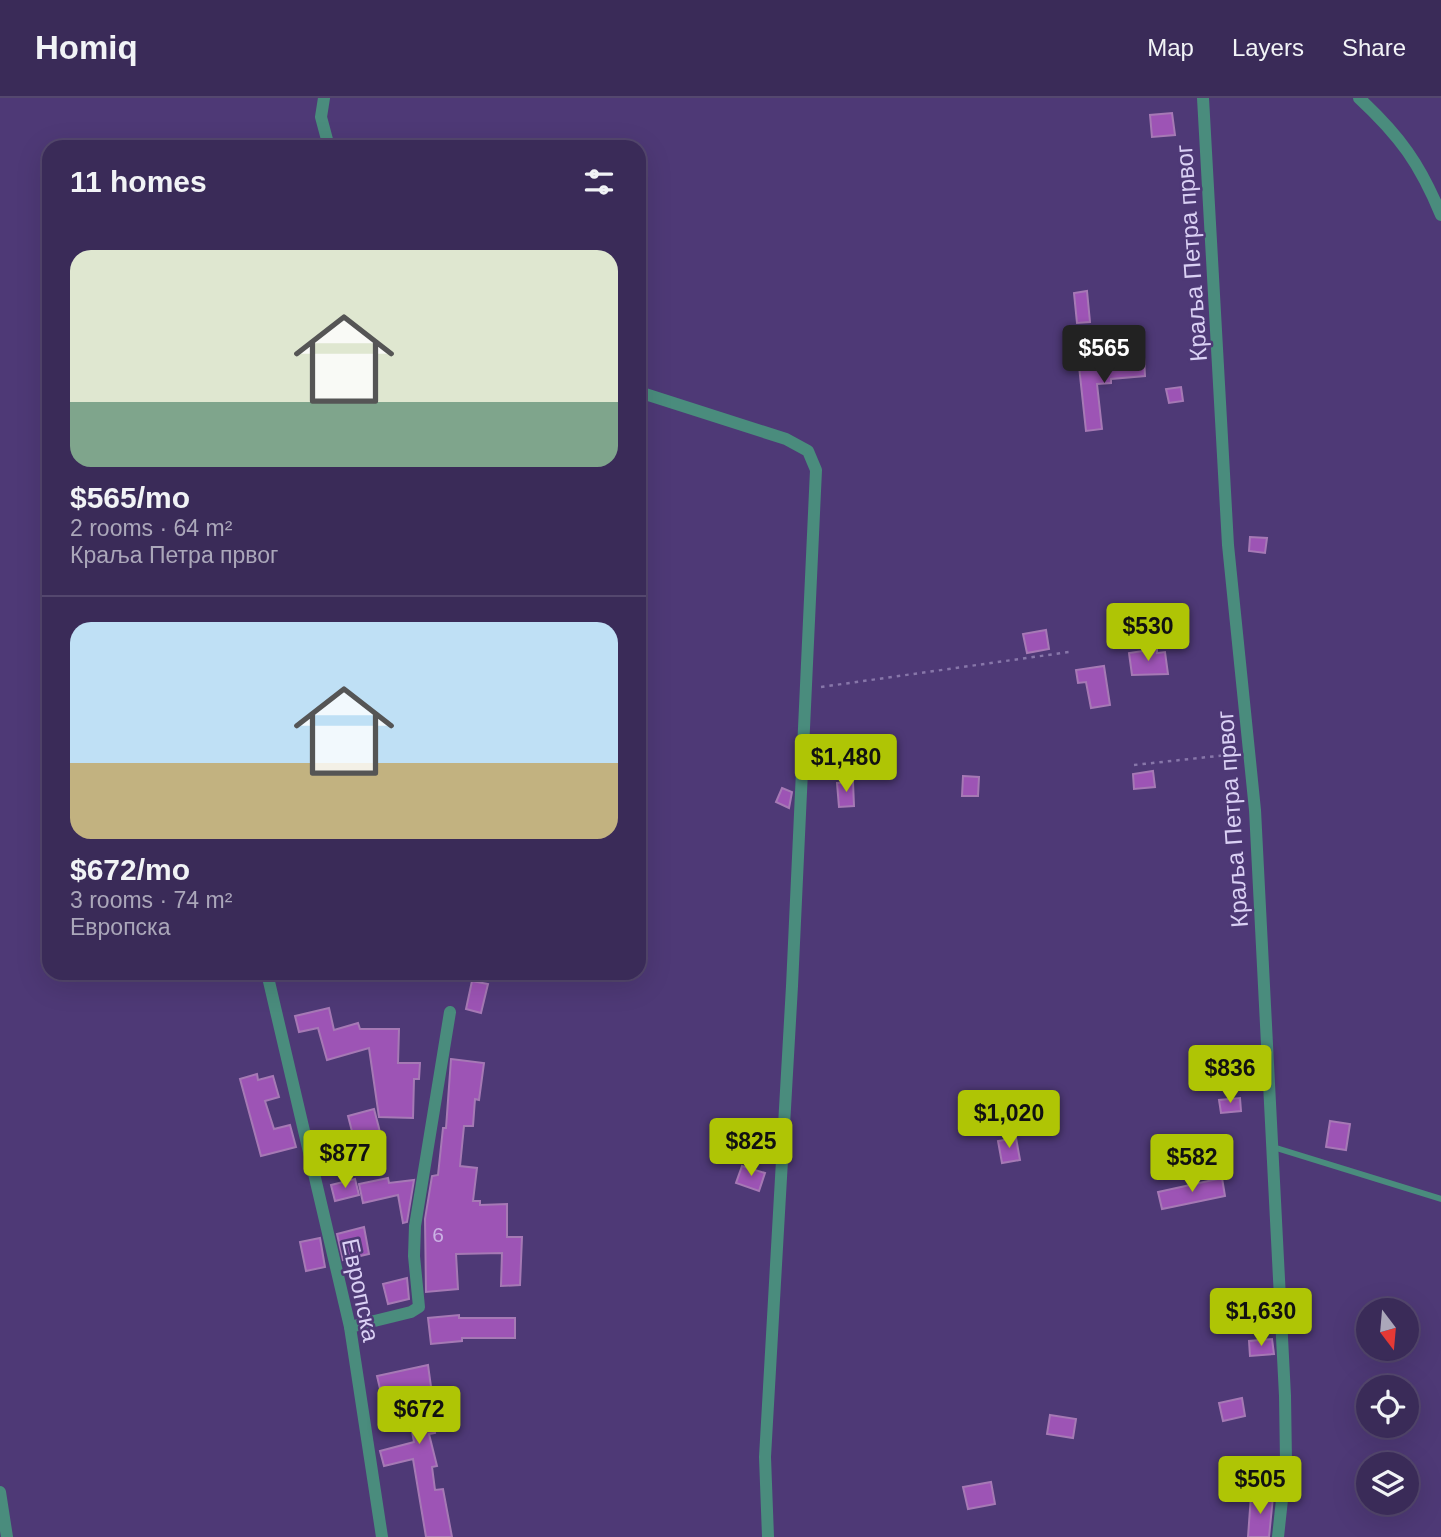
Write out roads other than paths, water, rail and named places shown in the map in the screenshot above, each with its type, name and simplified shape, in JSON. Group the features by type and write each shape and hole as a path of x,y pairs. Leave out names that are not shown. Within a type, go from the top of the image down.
{"street":[{"path":"324,98 321,117 327,140"},
{"name":"Краља Петра првог","path":"1203,98 1228,545 1249,753 1287,1441 1278,1537"},
{"path":"1359,98 1387,124 1422,171 1441,215"},
{"path":"646,394 786,439 808,451 816,470 807,689 765,1457 768,1537"},
{"name":"Европска","path":"269,980 350,1327 382,1537"},
{"path":"350,1327 411,1312 419,1307 414,1256 415,1226 450,1012"},
{"path":"0,1492 7,1537"}],"lane":[{"path":"1271,1147 1441,1199"}]}
